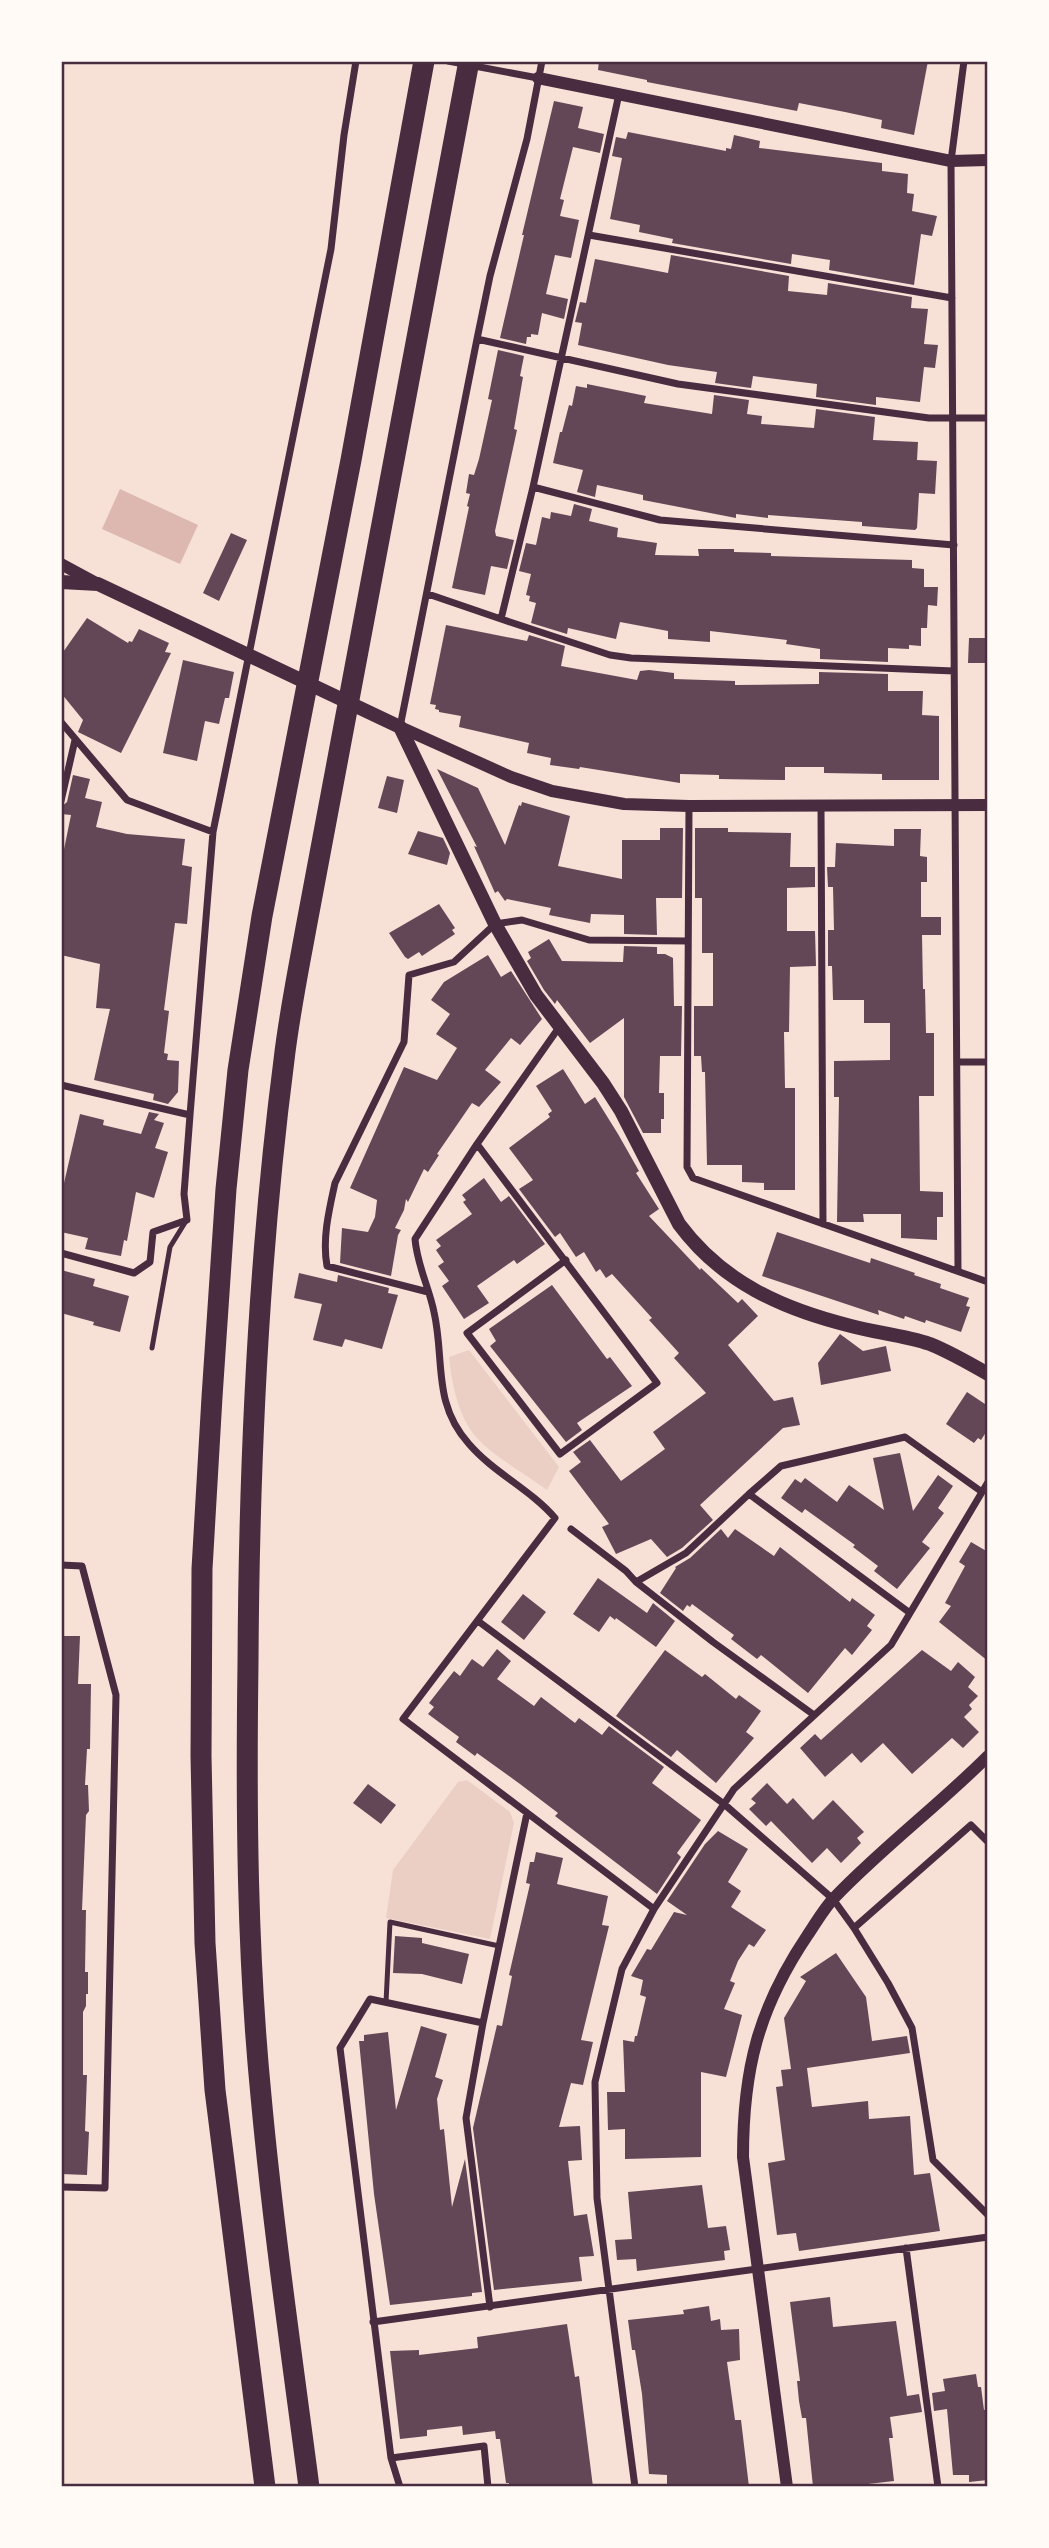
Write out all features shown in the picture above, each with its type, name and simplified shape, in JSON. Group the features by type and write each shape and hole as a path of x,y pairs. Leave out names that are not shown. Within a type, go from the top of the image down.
{"highway":[{"path":"265,2487 215,2090 205,1943 201,1756 202,1569 212,1397 226,1189 238,1070 260,929 351,460 424,61"},
{"path":"309,2487 261,2095 251,1941 247,1731 248,1566 255,1387 270,1183 284,1056 469,61"}],"main road":[{"path":"61,582 98,584 396,725 495,924 536,995 603,1083 621,1111 679,1224 700,1250 720,1268 758,1292 810,1314 930,1345 988,1374"}],"street":[{"path":"61,1253 135,1273 150,1262 153,1231 187,1220 184,1194 213,832 331,249 344,135 356,61"},
{"path":"448,61 951,161 988,160"},
{"path":"542,61 527,139 490,276 428,594 396,725 511,777 552,791 624,804 821,807 988,805"},
{"path":"958,1271 951,161 964,61"},
{"path":"501,619 620,94"},
{"path":"589,235 953,298"},
{"path":"477,339 678,384 929,418 988,418"},
{"path":"533,487 660,520 954,545"},
{"path":"61,564 98,584"},
{"path":"428,594 610,655 954,671"},
{"path":"61,722 127,800 213,832"},
{"path":"61,801 75,740"},
{"path":"689,806 687,1167 693,1178 988,1282"},
{"path":"821,807 823,1224"},
{"path":"428,1292 327,1266 324,1251 335,1183 404,1042 409,975 454,962 495,924 522,920 589,940 688,941"},
{"path":"560,1026 477,1144 415,1239 416,1257 435,1313 441,1384 455,1424 480,1455 544,1505 555,1517 403,1719 654,1909"},
{"path":"958,1062 988,1062"},
{"path":"61,1085 190,1115"},
{"path":"477,1144 566,1260 657,1383 559,1454 467,1333 566,1260"},
{"path":"636,1582 686,1553 781,1466 905,1437 982,1492"},
{"path":"635,2487 597,2198 595,2082 622,1969 654,1909 734,1789 891,1645 988,1482"},
{"path":"749,1494 910,1613"},
{"path":"570,1529 713,1643 814,1716"},
{"path":"61,1565 82,1566 116,1695 106,2188 61,2187"},
{"path":"478,1621 724,1804 833,1899 854,1928 912,2028 933,2160 988,2215"},
{"path":"787,2487 743,2157 743,2109 751,2059 770,1999 797,1950 833,1899 988,1756"},
{"path":"490,2307 466,2118 527,1813"},
{"path":"854,1928 971,1825 988,1842"},
{"path":"400,2487 391,2458 340,2048 370,1999 483,2024"},
{"path":"373,2322 988,2237"},
{"path":"906,2248 938,2487"},
{"path":"391,2458 485,2446 488,2487"}],"lane":[{"path":"152,1348 170,1247 187,1220"},
{"path":"386,2003 390,1922 499,1946"}],"shaded area":[{"path":"120,489 198,525 180,564 102,529"},
{"path":"469,1350 559,1467 547,1490 484,1445 470,1430 454,1389 449,1357"},
{"path":"467,1780 510,1812 514,1823 490,1939 386,1918 393,1870 458,1782"}],"building":[{"path":"599,61 928,61 914,135 881,128 882,120 845,112 799,103 797,111 647,82 598,70"},
{"path":"554,101 583,107 578,128 604,134 600,153 573,147 560,199 564,200 560,216 579,220 571,258 555,255 546,294 568,299 564,319 542,313 538,335 531,334 531,337 527,337 526,344 500,338"},
{"path":"628,132 726,151 726,148 731,149 734,135 760,141 759,148 882,163 882,171 908,174 907,193 914,194 912,211 937,216 932,236 921,234 914,285 829,270 830,260 792,254 791,264 672,243 673,239 639,232 640,225 610,219 622,158 612,156 616,137 626,139"},
{"path":"671,255 789,276 788,291 827,295 828,283 912,297 911,308 928,309 924,344 938,345 935,368 924,367 920,402 876,397 876,405 816,397 817,384 753,376 751,388 715,383 717,372 668,365 578,345 582,323 575,322 580,302 586,303 595,259 668,273"},
{"path":"498,350 524,356 520,376 523,377 514,429 517,430 495,531 496,536 514,540 507,569 491,566 485,595 452,588 469,507 470,494 466,493 469,474 474,475 479,459 492,400 488,399"},
{"path":"587,384 646,396 644,403 712,414 714,395 749,400 747,414 762,416 761,424 814,428 816,409 875,417 873,440 918,442 917,460 937,461 935,494 919,493 915,530 862,526 862,522 768,515 768,518 736,514 736,518 643,500 643,495 597,485 595,497 577,492 583,470 553,463 560,432 569,405 572,406 576,386 587,388"},
{"path":"574,504 592,509 589,521 618,528 617,537 657,543 655,555 699,556 698,549 734,549 734,552 771,553 771,556 912,560 912,568 924,569 924,587 938,587 937,606 928,605 927,628 921,628 921,646 909,645 909,649 888,648 888,662 820,659 820,649 786,644 787,640 710,631 710,642 668,639 668,631 620,622 616,639 568,628 567,634 531,623 536,603 529,601 530,596 526,595 531,574 519,571 526,543 536,545 542,517 550,519 551,512 571,516"},
{"path":"231,533 247,540 219,601 203,593"},
{"path":"87,618 128,643 132,642 139,629 169,643 165,652 171,653 121,753 78,732 83,720 61,693 61,655"},
{"path":"446,625 527,641 529,635 565,646 561,666 637,680 640,671 649,670 674,673 674,679 735,681 735,685 819,684 819,672 888,674 888,691 923,691 922,715 939,716 939,780 882,780 882,774 824,773 824,767 785,767 785,780 719,779 719,775 680,774 680,783 580,767 550,765 551,758 527,753 529,743 459,727 461,716 439,712 435,709 436,705 430,704"},
{"path":"969,638 988,638 988,663 968,663"},
{"path":"183,660 234,672 229,698 225,698 219,724 205,721 197,761 163,753"},
{"path":"437,769 478,788 505,845 522,802 570,816 558,866 622,879 622,840 660,840 660,828 683,828 682,898 656,898 657,935 624,934 624,915 591,914 590,923 549,915 551,908 507,899 505,901 498,891 495,893 474,846 477,847"},
{"path":"73,775 90,779 85,798 102,802 96,827 127,834 185,839 182,865 192,867 187,924 175,923 164,1010 169,1011 164,1053 168,1054 167,1060 179,1061 178,1092 168,1104 153,1100 154,1094 94,1080 110,1009 96,1008 100,964 61,955 61,864 71,815 61,814 61,807 67,802"},
{"path":"387,776 404,780 397,813 378,808"},
{"path":"695,828 728,828 728,832 791,833 790,867 815,867 815,887 787,888 787,931 815,931 816,966 790,967 789,1032 784,1032 785,1088 795,1088 795,1190 764,1190 764,1183 742,1182 742,1165 707,1165 705,1072 702,1072 701,1056 694,1056 694,1006 713,1006 713,953 702,953 702,898 695,898"},
{"path":"894,829 921,829 920,856 927,857 927,882 921,882 921,917 941,917 941,935 922,935 926,1033 934,1033 934,1096 919,1096 920,1191 943,1192 943,1217 937,1217 937,1240 901,1238 901,1214 863,1214 864,1222 837,1222 839,1097 834,1097 834,1061 890,1060 890,1023 864,1023 864,1000 833,1000 832,966 828,966 828,930 834,930 833,887 828,887 827,867 835,867 836,843 894,846"},
{"path":"418,831 443,838 450,853 447,865 408,854"},
{"path":"439,904 455,928 452,930 455,934 422,956 419,952 408,959 389,933"},
{"path":"549,939 562,961 623,962 624,946 657,947 657,954 673,958 674,1006 682,1006 681,1056 660,1056 659,1093 664,1093 661,1133 643,1133 624,1097 624,1018 590,1043 557,1000 555,1004 544,990 527,961 531,958 528,952"},
{"path":"488,955 501,977 511,971 542,1019 520,1045 511,1038 485,1070 501,1082 479,1107 472,1103 428,1172 424,1169 408,1202 406,1199 395,1228 401,1230 391,1276 340,1263 342,1228 368,1232 375,1217 377,1200 350,1188 404,1067 437,1080 457,1048 436,1034 450,1014 431,1000 444,982"},
{"path":"563,1069 585,1104 595,1097 618,1134 639,1171 636,1173 659,1209 649,1216 700,1270 701,1268 738,1303 742,1299 758,1316 728,1345 774,1401 793,1397 800,1425 783,1428 700,1505 713,1520 682,1548 667,1557 651,1539 616,1554 602,1527 609,1524 569,1471 581,1462 573,1452 590,1440 621,1481 665,1449 653,1432 706,1393 674,1358 679,1353 649,1320 652,1318 612,1274 606,1278 600,1269 596,1272 584,1252 576,1257 560,1233 555,1237 519,1189 533,1180 509,1148 550,1117 548,1114 552,1111 536,1086"},
{"path":"149,1112 159,1114 154,1120 164,1123 155,1148 168,1152 154,1198 136,1192 127,1241 124,1240 121,1256 85,1249 88,1238 61,1232 61,1196 80,1114 104,1120 103,1125 141,1134"},
{"path":"484,1178 501,1202 509,1196 545,1244 517,1264 514,1260 477,1286 489,1303 464,1319 442,1286 449,1281 438,1266 444,1262 436,1250 441,1246 436,1240 472,1214 463,1202 466,1200 462,1195"},
{"path":"777,1232 870,1263 871,1258 915,1273 914,1275 941,1284 940,1288 969,1298 966,1306 970,1307 961,1332 926,1320 925,1323 905,1316 904,1319 878,1310 879,1315 762,1276"},
{"path":"61,1270 95,1279 93,1286 129,1296 120,1332 61,1313"},
{"path":"299,1273 337,1282 338,1275 389,1288 388,1293 398,1295 382,1349 345,1339 342,1347 313,1340 322,1304 294,1298"},
{"path":"552,1285 607,1359 610,1357 632,1386 577,1423 582,1430 566,1442 490,1346 496,1341 489,1329"},
{"path":"840,1334 863,1351 886,1346 891,1371 821,1385 818,1363"},
{"path":"967,1392 988,1406 988,1429 981,1440 978,1438 974,1443 946,1424"},
{"path":"900,1453 913,1511 938,1475 953,1486 938,1508 944,1513 922,1542 930,1548 897,1589 874,1571 878,1566 853,1547 855,1545 805,1509 802,1513 781,1498 795,1479 801,1483 805,1478 837,1502 849,1485 884,1510 873,1458"},
{"path":"721,1529 728,1538 735,1529 774,1556 780,1547 850,1602 852,1598 875,1615 867,1626 872,1630 852,1655 845,1648 808,1693 761,1655 757,1659 731,1639 734,1635 692,1604 690,1607 687,1605 683,1611 660,1593 675,1567 690,1558"},
{"path":"971,1542 988,1552 988,1661 939,1622 951,1606 945,1603 965,1566 959,1562"},
{"path":"598,1578 647,1613 653,1603 675,1621 656,1647 616,1618 615,1620 610,1616 599,1632 573,1614"},
{"path":"523,1594 546,1612 524,1640 501,1622"},
{"path":"61,1636 80,1636 78,1684 91,1684 90,1749 87,1749 85,1785 88,1785 89,1811 86,1815 82,1910 86,1910 85,1972 88,1972 88,1994 83,2012 83,2075 87,2075 85,2131 89,2132 87,2175 61,2174"},
{"path":"497,1649 511,1661 497,1679 534,1706 541,1697 575,1723 579,1718 602,1735 609,1726 664,1767 652,1783 701,1820 677,1853 681,1857 657,1894 555,1816 558,1813 520,1784 477,1753 475,1756 456,1742 459,1737 428,1714 434,1707 429,1703 454,1671 460,1676 472,1659 483,1667"},
{"path":"665,1650 702,1677 705,1674 736,1699 739,1695 761,1711 746,1732 754,1738 716,1783 677,1750 671,1757 616,1716"},
{"path":"922,1650 951,1671 958,1662 975,1677 968,1687 978,1696 969,1705 972,1709 964,1717 979,1732 963,1748 952,1738 912,1774 883,1743 861,1763 852,1753 825,1777 800,1748 815,1734 821,1740"},
{"path":"767,1783 787,1804 793,1798 813,1820 833,1800 864,1832 857,1838 861,1843 841,1863 827,1848 812,1863 771,1821 766,1826 749,1809 756,1803 751,1799"},
{"path":"368,1784 396,1805 381,1824 353,1803"},
{"path":"718,1831 748,1849 728,1882 741,1891 731,1907 766,1930 754,1947 749,1944 730,1981 735,1983 724,2009 742,2015 726,2077 701,2072 701,2157 625,2159 625,2129 608,2130 607,2092 625,2092 623,2040 634,2042 646,1997 640,1995 643,1980 631,1976 647,1949 651,1950 674,1912 687,1915 667,1901 705,1844"},
{"path":"536,1852 563,1858 557,1884 608,1896 602,1925 609,1926 581,2040 593,2042 583,2085 571,2083 559,2127 580,2126 582,2160 568,2161 574,2216 587,2214 594,2256 579,2257 582,2281 494,2290 473,2128 497,2025 502,2026 512,1976 509,1975 530,1884 526,1883 530,1862 534,1862"},
{"path":"395,1936 422,1938 422,1943 469,1954 462,1984 422,1974 393,1973"},
{"path":"836,1953 866,1997 872,2041 907,2036 910,2053 807,2068 812,2107 868,2101 869,2119 910,2116 914,2175 930,2173 940,2231 799,2251 796,2233 777,2235 768,2163 785,2160 776,2087 783,2086 781,2070 791,2069 784,2018 806,1981 800,1977"},
{"path":"421,2026 447,2034 435,2077 443,2080 437,2099 440,2130 444,2129 452,2207 465,2159 482,2292 472,2293 472,2296 390,2305 374,2194 359,2041 364,2041 364,2035 388,2032 396,2110"},
{"path":"702,2185 708,2228 726,2226 730,2250 724,2251 725,2260 637,2271 636,2259 617,2260 615,2240 632,2239 628,2192"},
{"path":"830,2297 833,2327 896,2321 907,2396 919,2394 922,2412 890,2417 893,2438 889,2438 894,2481 842,2487 813,2487 806,2418 802,2418 799,2401 797,2381 800,2381 790,2302"},
{"path":"709,2306 711,2321 720,2319 721,2330 739,2329 740,2360 727,2362 735,2420 741,2420 749,2487 667,2487 667,2475 649,2474 642,2394 628,2320 684,2314 683,2310"},
{"path":"567,2324 575,2377 579,2376 593,2487 509,2487 509,2483 506,2483 500,2439 496,2439 495,2431 463,2435 462,2426 427,2430 427,2436 400,2439 390,2351 419,2350 419,2355 478,2348 477,2337"},
{"path":"976,2374 984,2410 988,2409 988,2480 969,2482 969,2475 953,2475 947,2409 934,2411 932,2393 945,2391 943,2379"}]}
